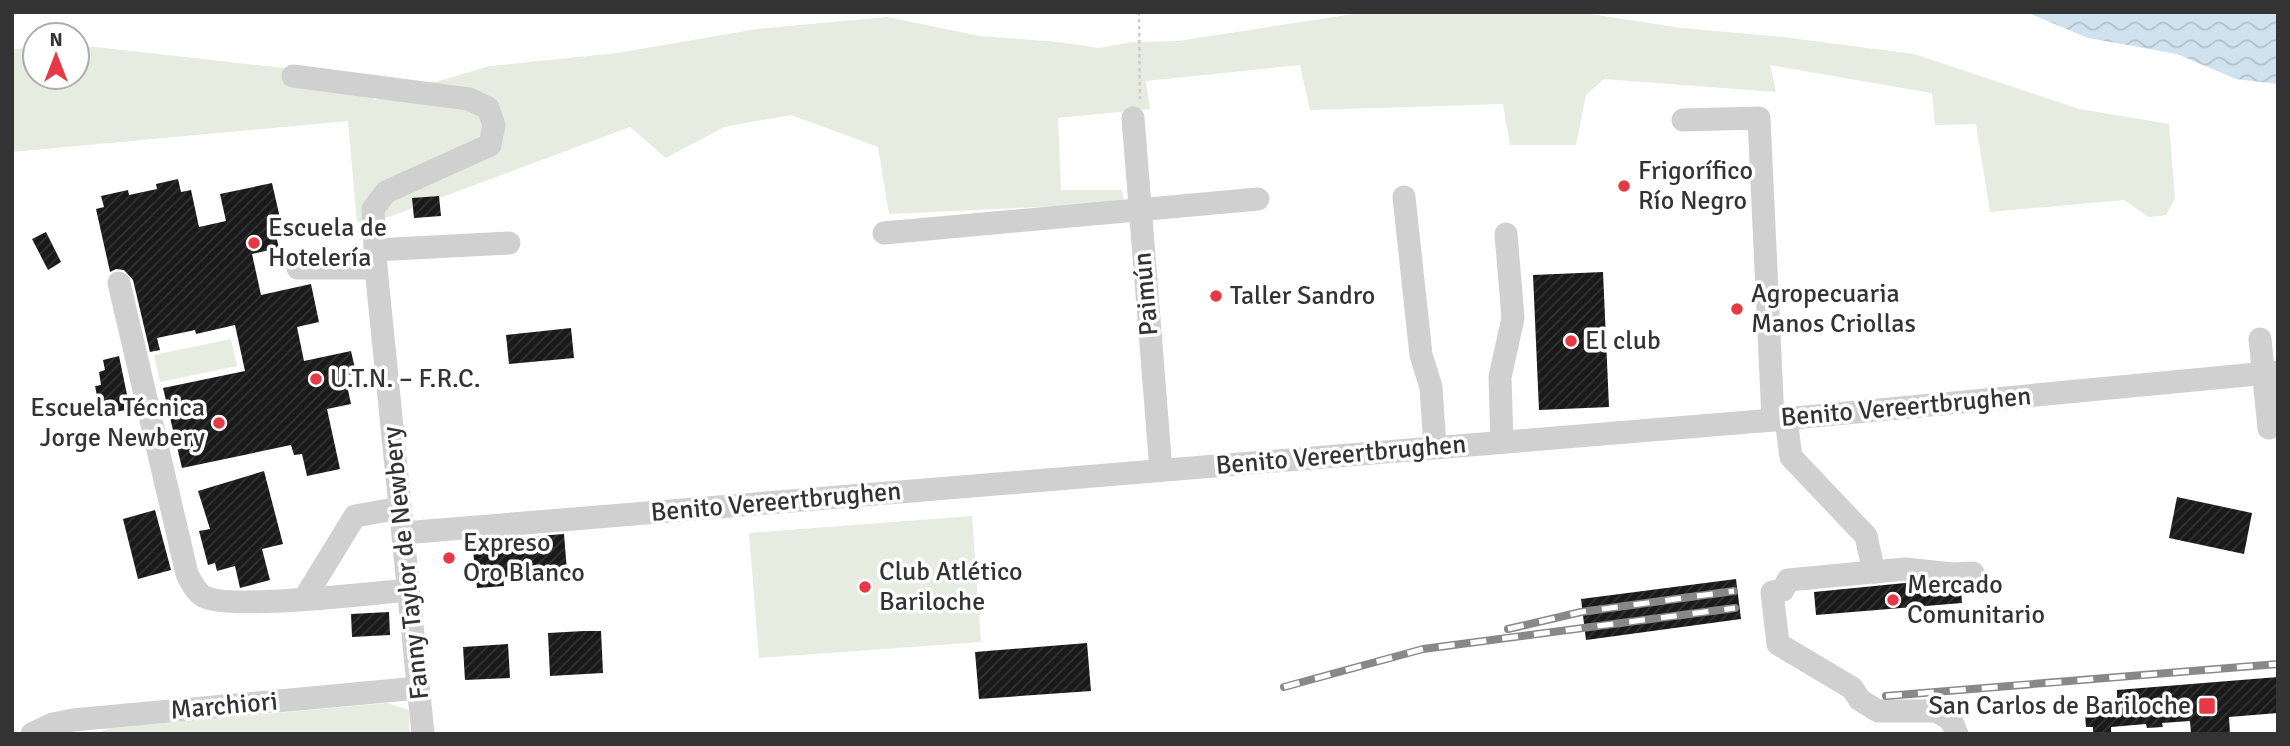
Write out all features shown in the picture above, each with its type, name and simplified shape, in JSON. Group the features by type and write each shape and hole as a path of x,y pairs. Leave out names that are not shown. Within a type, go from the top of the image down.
{"street":[{"name":"Fanny Taylor de Newbery","path":"293,76 469,99 488,108 494,125 490,145 386,192 373,209 375,259 423,734"},
{"name":"Paimún","path":"1137,111 1139,210 1161,470"},
{"path":"1684,120 1759,118 1779,419 1791,457 1866,536 1874,572"},
{"path":"1404,197 1420,355 1431,387 1435,447"},
{"path":"884,233 1258,199"},
{"path":"1502,442 1500,377 1513,318 1506,234"},
{"path":"298,268 509,243"},
{"path":"119,283 187,574 196,589 203,596 218,601 304,599 408,590"},
{"path":"2260,339 2271,373 2269,428"},
{"name":"Benito Vereertbrughen","path":"403,533 1779,419 2271,373"},
{"path":"304,599 355,516 401,508"},
{"path":"1956,734 1951,720 1936,711 1878,711 1860,701 1852,688 1778,644 1772,592 1783,590 1788,580 1905,569 1952,574 1973,573"},
{"name":"Marchiori","path":"32,734 52,724 73,720 418,688"}],"path":[{"path":"1137,111 1139,12"}],"shaded area":[{"path":"1366,12 1578,12 1681,28 1783,37 1914,54 2079,109 2169,124 2175,199 2166,215 2149,217 2124,200 1990,212 1976,124 1935,125 1932,93 1770,65 1776,92 1604,79 1586,95 1576,145 1510,145 1503,104 1310,110 1300,65 1146,81 1150,109 1058,118 1061,190 1122,190 1124,203 889,214 878,147 791,115 724,127 666,158 630,127 378,221 357,222 348,121 12,152 12,50 21,48 21,91 91,91 91,47 95,47 365,77 374,100 490,66 617,53 757,29 887,17 980,36 1099,48 1133,42 1178,41"},
{"path":"231,339 237,366 160,382 154,355"},
{"name":"Club Atlético Bariloche","path":"972,516 981,642 759,658 749,533"},
{"path":"387,703 409,710 409,734 96,734 109,728"}],"water":[{"path":"2026,12 2278,12 2278,84 2236,79 2177,54 2088,38"}],"building":[{"path":"178,179 181,192 191,190 199,227 226,221 220,194 272,183 283,231 275,232 279,248 252,254 261,295 311,284 319,322 297,327 304,361 351,351 356,373 345,376 351,404 327,409 340,469 307,476 302,454 294,455 291,445 182,468 163,388 245,371 235,325 196,334 195,330 157,338 160,350 150,352 133,280 124,270 116,269 110,272 96,209 104,207 101,196 128,190 129,195 157,189 156,184"},
{"path":"439,196 441,216 414,218 412,198"},
{"path":"46,232 61,262 48,270 32,239"},
{"name":"El club","path":"1603,272 1609,407 1539,410 1533,275"},
{"path":"571,328 574,358 509,364 506,335"},
{"path":"119,356 130,409 101,415 95,386 101,385 99,372 105,370 103,360"},
{"path":"264,471 283,544 262,549 270,580 240,588 235,566 217,571 215,563 208,565 199,531 210,529 198,491"},
{"path":"2177,497 2252,513 2244,554 2169,538"},
{"path":"155,510 171,570 138,579 123,519"},
{"path":"564,534 567,571 503,577 504,586 477,588 472,541"},
{"path":"1736,579 1741,619 1586,640 1581,599"},
{"path":"1905,583 1961,588 1962,603 1816,615 1814,592"},
{"path":"389,612 390,635 352,637 351,614"},
{"path":"601,631 603,673 550,676 548,633"},
{"path":"1087,643 1091,691 979,699 975,652"},
{"path":"508,644 510,678 465,680 463,647"},
{"path":"2278,677 2278,713 2229,717 2230,734 2191,734 2190,721 2162,723 2163,727 2147,728 2146,724 2111,727 2111,733 2098,734 2093,734 2093,727 2086,727 2085,714 2094,714 2093,702 2117,700 2117,690"}],"railway":[{"path":"1508,629 1581,612 1734,591"},
{"path":"1284,687 1423,649 1735,608"},
{"path":"1886,696 2278,664"}],"place":[{"name":"Frigorífico Río Negro","path":"1624,186"},
{"name":"Escuela de Hotelería","path":"254,243"},
{"name":"Taller Sandro","path":"1216,296"},
{"name":"Agropecuaria Manos Criollas","path":"1737,309"},
{"name":"El club","path":"1571,341"},
{"name":"U.T.N. – F.R.C.","path":"316,379"},
{"name":"Escuela Técnica Jorge Newbery","path":"219,423"},
{"name":"Expreso Oro Blanco","path":"449,558"},
{"name":"Club Atlético Bariloche","path":"865,587"},
{"name":"Mercado Comunitario","path":"1893,600"},
{"name":"San Carlos de Bariloche","path":"2207,706"}]}
